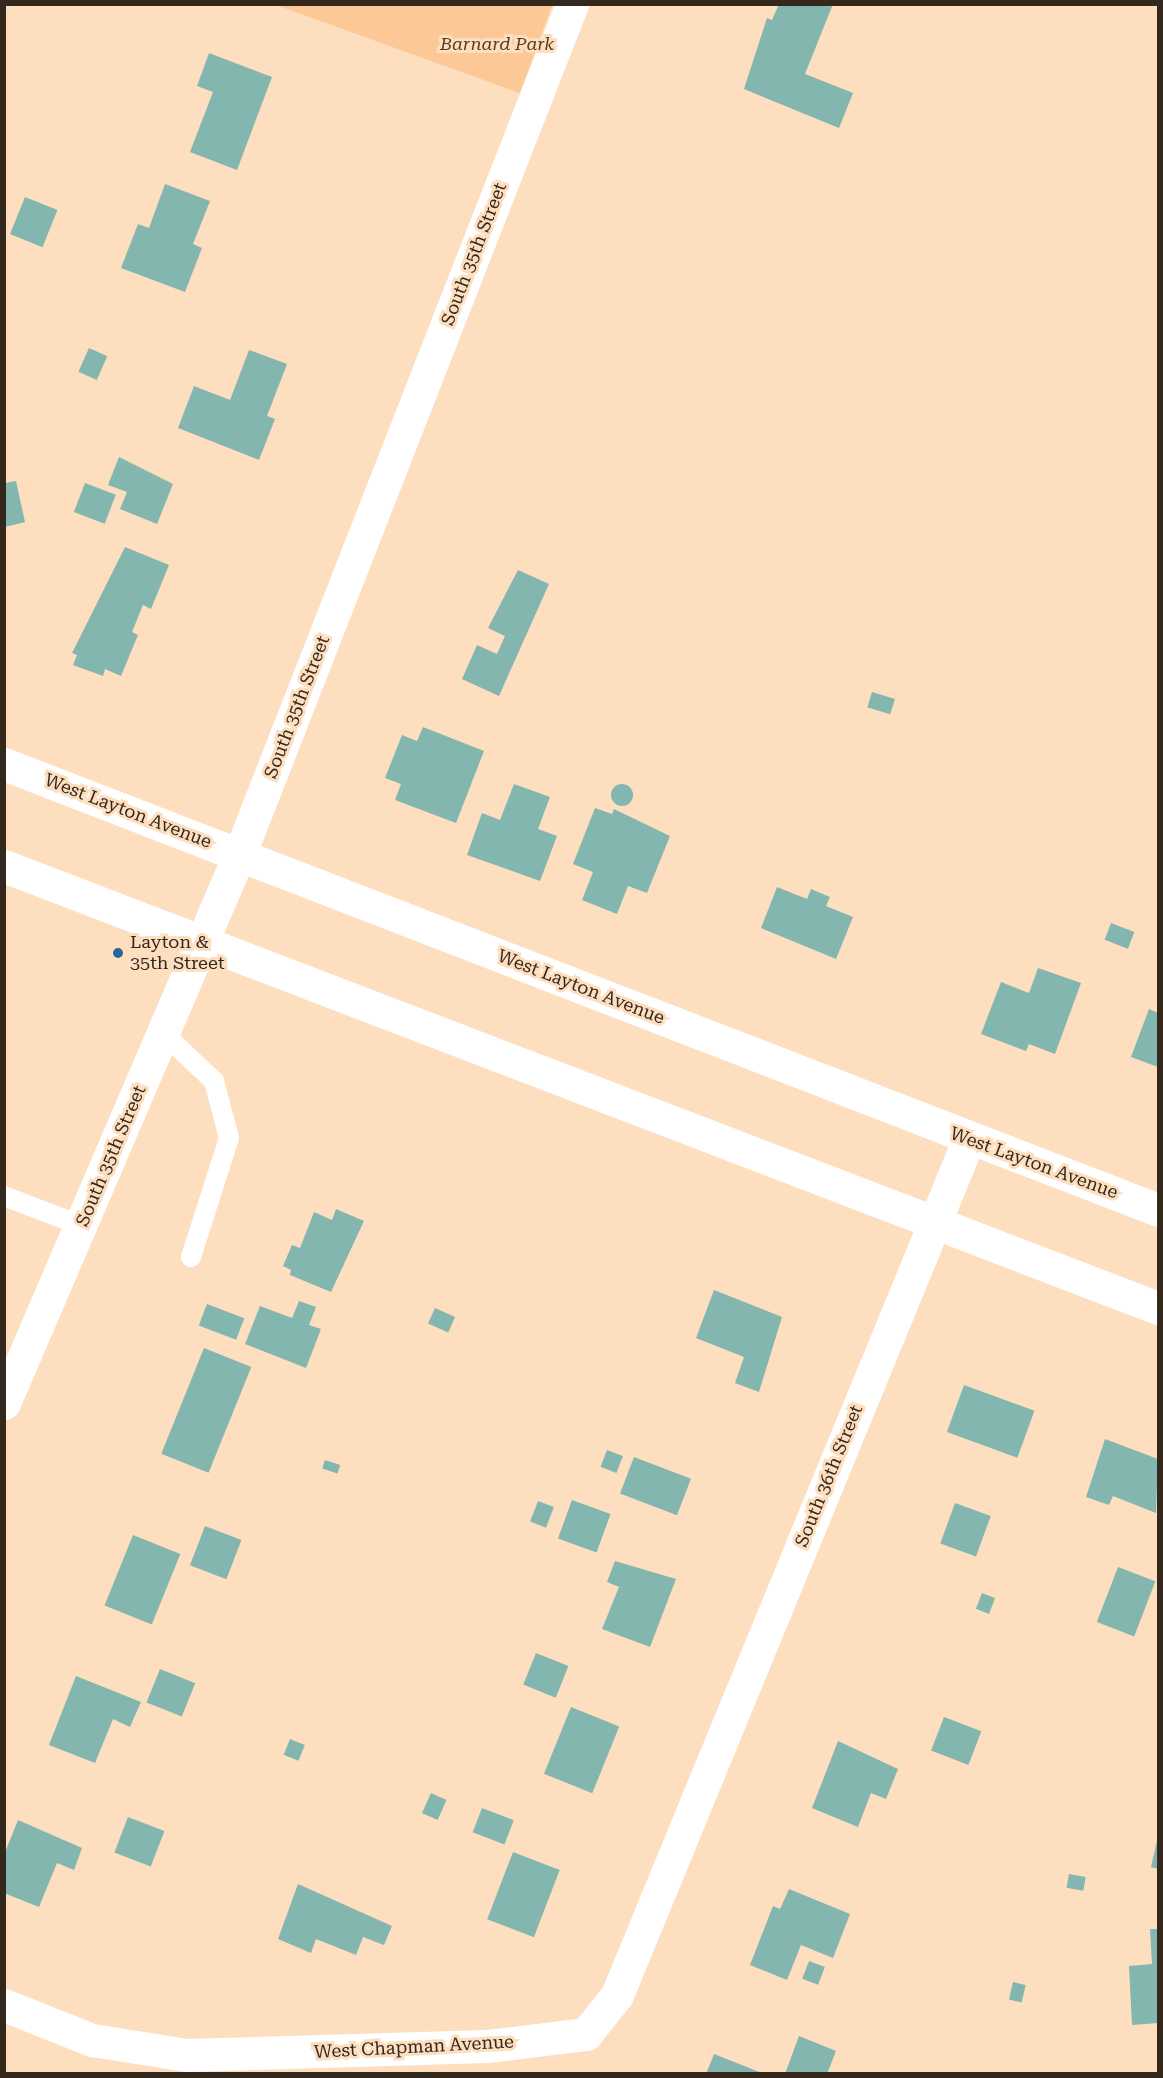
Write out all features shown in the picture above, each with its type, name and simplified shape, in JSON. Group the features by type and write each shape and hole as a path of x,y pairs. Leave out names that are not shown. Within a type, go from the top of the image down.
{"street":[{"name":"South 35th Street","path":"4,1402 82,1226 240,853 572,4"},
{"name":"West Layton Avenue","path":"4,764 240,853 969,1139 1158,1210"},
{"path":"4,866 932,1224 1158,1308"},
{"name":"South 36th Street","path":"692,1814 932,1224 969,1139"},
{"name":"West Chapman Avenue","path":"4,2005 92,2040 187,2055 487,2046 586,2034 617,1995 692,1814"}],"lane":[{"path":"163,1032 214,1081 229,1138 191,1257"},
{"path":"4,1196 82,1226"}],"green space":[{"name":"Barnard Park","path":"276,5 552,5 520,93"}],"building":[{"path":"779,4 833,4 805,74 853,93 839,128 744,89 767,18 772,20"},
{"path":"209,53 272,77 237,170 190,152 213,92 197,86"},
{"path":"165,184 210,201 193,244 202,248 185,292 121,268 138,224 149,228"},
{"path":"25,197 57,210 42,247 10,234"},
{"path":"89,348 107,356 97,380 78,372"},
{"path":"249,350 287,364 267,416 275,419 259,460 178,428 194,386 230,400"},
{"path":"119,457 173,484 157,524 120,509 127,492 108,485"},
{"path":"16,481 25,522 5,527 5,483"},
{"path":"85,483 116,495 105,524 74,512"},
{"path":"125,547 169,565 151,609 143,605 132,632 138,635 121,676 105,669 103,676 73,665 77,655 72,653"},
{"path":"518,570 549,584 499,696 462,679 477,645 497,654 505,636 488,628"},
{"path":"872,692 895,699 890,714 867,707"},
{"path":"423,727 484,751 456,823 395,800 401,784 385,778 402,735 417,741"},
{"path":"514,784 550,797 538,829 557,836 540,881 467,855 482,813 500,820"},
{"path":"622,784 630,787 633,795 630,803 622,806 614,803 611,795 614,787"},
{"path":"595,808 612,814 614,809 670,836 647,893 628,886 617,914 582,900 593,872 573,864"},
{"path":"777,887 807,899 811,889 830,897 826,906 853,917 836,959 761,928"},
{"path":"1111,923 1134,932 1128,949 1105,940"},
{"path":"1038,968 1081,983 1055,1054 1029,1044 1026,1051 981,1034 1001,982 1029,993"},
{"path":"1149,1009 1158,1013 1158,1067 1131,1057"},
{"path":"336,1209 364,1221 331,1292 290,1275 291,1270 283,1266 292,1245 300,1248 314,1212 332,1220"},
{"path":"714,1290 782,1317 759,1392 735,1383 744,1357 696,1338"},
{"path":"299,1301 316,1307 309,1325 321,1329 306,1368 245,1344 260,1306 292,1318"},
{"path":"207,1304 244,1318 236,1340 199,1325"},
{"path":"435,1308 455,1317 448,1332 428,1324"},
{"path":"204,1348 251,1367 209,1473 161,1454"},
{"path":"964,1385 1034,1411 1017,1458 947,1432"},
{"path":"1105,1439 1158,1459 1156,1513 1113,1496 1109,1505 1086,1497"},
{"path":"607,1450 623,1456 616,1473 601,1467"},
{"path":"634,1457 691,1479 677,1515 620,1493"},
{"path":"325,1460 340,1465 337,1474 322,1469"},
{"path":"572,1500 611,1514 597,1553 558,1539"},
{"path":"538,1501 554,1507 546,1528 530,1522"},
{"path":"955,1503 991,1516 976,1556 940,1543"},
{"path":"205,1526 241,1540 226,1579 190,1565"},
{"path":"133,1535 180,1554 152,1625 105,1605"},
{"path":"615,1561 676,1579 650,1647 602,1629 619,1587 607,1582"},
{"path":"1118,1567 1155,1581 1134,1636 1097,1622"},
{"path":"982,1593 995,1598 989,1614 976,1609"},
{"path":"536,1653 568,1666 556,1698 523,1685"},
{"path":"160,1669 195,1683 182,1717 147,1702"},
{"path":"76,1676 141,1702 130,1727 113,1719 95,1763 49,1745"},
{"path":"571,1707 619,1726 592,1793 544,1774"},
{"path":"944,1717 981,1731 968,1765 931,1751"},
{"path":"290,1739 305,1745 298,1761 284,1755"},
{"path":"838,1741 898,1769 886,1799 871,1793 858,1827 812,1808"},
{"path":"431,1793 447,1800 438,1820 422,1813"},
{"path":"482,1808 514,1820 504,1844 473,1832"},
{"path":"128,1817 164,1831 151,1866 114,1852"},
{"path":"18,1820 82,1848 74,1870 57,1863 39,1907 4,1893 4,1855"},
{"path":"1158,1836 1158,1869 1151,1867"},
{"path":"513,1852 560,1870 534,1937 487,1919"},
{"path":"1069,1874 1086,1877 1083,1891 1067,1888"},
{"path":"298,1884 392,1926 384,1945 363,1937 356,1955 316,1939 311,1953 278,1939"},
{"path":"789,1889 850,1914 833,1958 801,1945 787,1980 750,1965 773,1906 780,1909"},
{"path":"1150,1929 1158,1929 1158,2023 1132,2025 1129,1966 1152,1964"},
{"path":"809,1961 825,1967 818,1985 802,1979"},
{"path":"1013,1982 1026,1985 1022,2002 1009,2000"},
{"path":"799,2036 836,2051 827,2074 785,2074"},
{"path":"714,2054 762,2073 762,2074 706,2074"}],"place":[{"name":"Layton & 35th Street","path":"118,953"}]}
